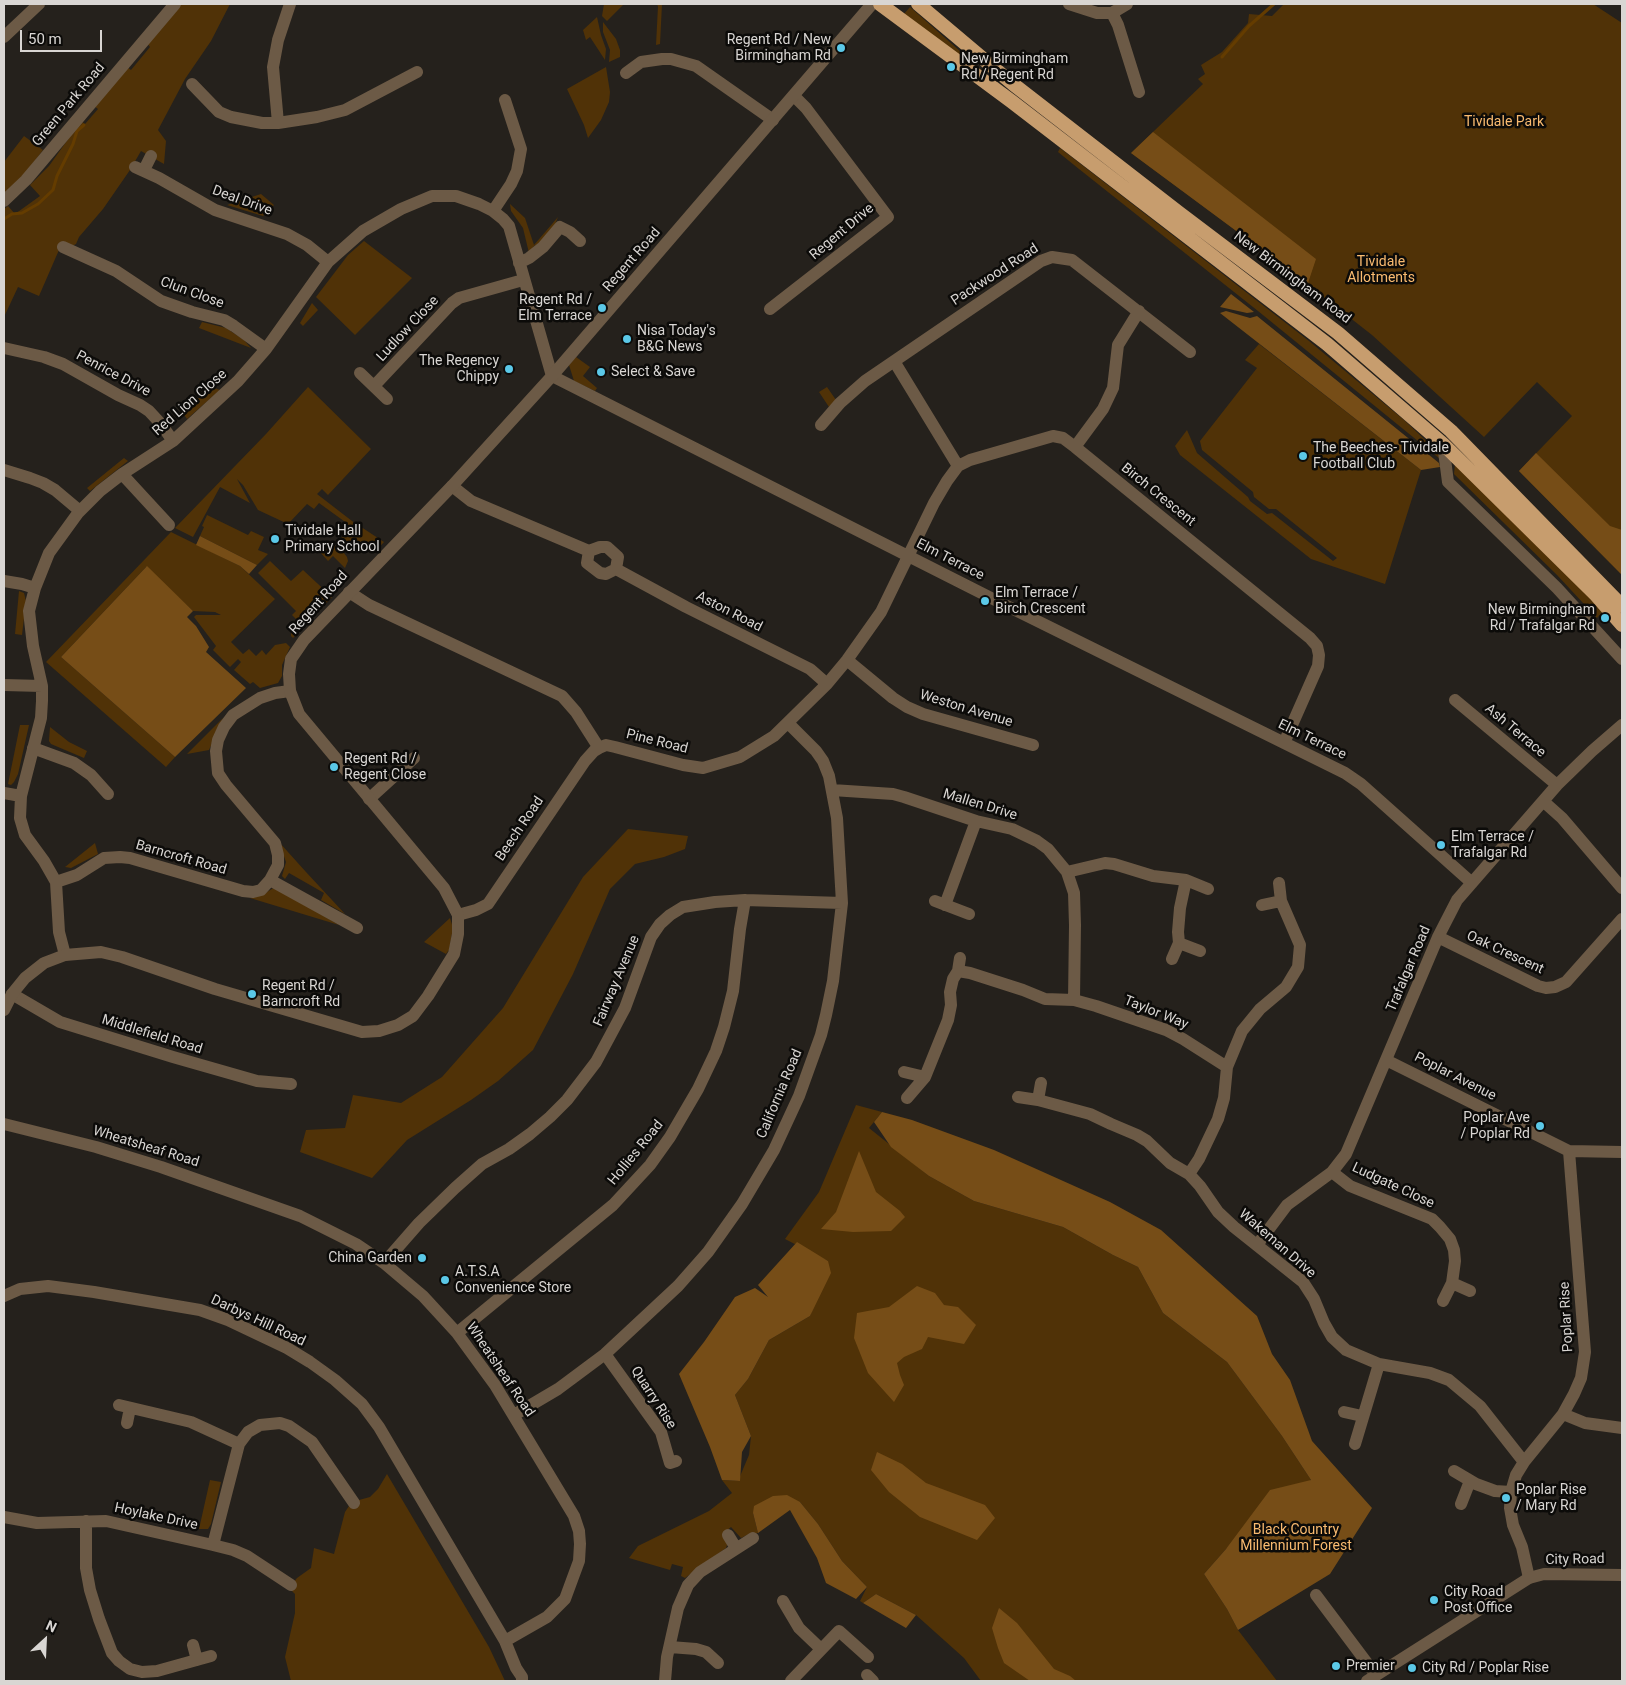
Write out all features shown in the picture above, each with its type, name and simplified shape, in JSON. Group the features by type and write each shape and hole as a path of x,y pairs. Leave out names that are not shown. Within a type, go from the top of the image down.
{"highway":[{"path":"880,4 1011,101 1319,338 1443,444 1595,594 1622,625"},
{"name":"New Birmingham Road","path":"918,4 1021,90 1338,333 1452,430 1622,606"}],"street":[{"path":"4,37 39,4"},
{"name":"Green Park Road","path":"4,201 26,180 175,4"},
{"path":"278,123 274,67 278,40 290,4"},
{"name":"Regent Road","path":"458,915 444,888 299,714 290,691 289,674 292,659 304,640 452,486 552,376 872,4"},
{"path":"1069,4 1097,13 1112,13 1127,4"},
{"path":"1112,13 1118,24 1139,92"},
{"path":"626,72 642,62 662,58 696,66 773,120"},
{"path":"192,84 219,112 231,117 262,123 278,123 317,117 345,110 417,72"},
{"name":"Regent Drive","path":"770,309 888,217 806,108 794,96"},
{"path":"493,211 514,178 521,149 505,100"},
{"name":"Deal Drive","path":"151,156 140,168 215,210 286,234 307,245 328,262"},
{"name":"Red Lion Close","path":"65,955 59,932 56,882 44,861 25,835 20,818 21,796 41,718 42,686 33,646 29,612 35,588 49,553 80,511 100,491 122,474 173,441 238,382 266,350 328,262 363,232 401,209 432,196 456,196 479,204 493,211 509,226 552,376"},
{"path":"519,263 543,247 560,227 570,232 580,241"},
{"name":"Clun Close","path":"63,247 82,248 161,300 192,312 224,320 266,350"},
{"name":"Packwood Road","path":"821,425 840,403 865,381 1041,261 1052,257 1072,260 1139,310 1190,352"},
{"name":"Ludlow Close","path":"374,386 452,303 459,298 523,280"},
{"path":"1075,447 1103,409 1113,388 1118,345 1139,310"},
{"name":"Penrice Drive","path":"4,348 26,346 140,405 149,411 161,424 173,441"},
{"path":"894,361 958,466 934,502 908,555"},
{"path":"360,373 387,399"},
{"name":"Elm Terrace","path":"552,376 1009,607 1345,773 1361,784 1472,884"},
{"name":"Birch Crescent","path":"958,466 970,460 1052,436 1063,438 1310,638 1316,646 1319,655 1318,666 1284,743"},
{"path":"1443,444 1448,482 1558,588 1622,659"},
{"path":"4,470 43,483 55,490 80,511"},
{"path":"122,474 169,525"},
{"path":"452,486 471,501 589,551 600,547 607,547 618,557 616,569"},
{"name":"Aston Road","path":"589,551 587,563 600,573 606,574 616,569 686,607 810,669 827,684"},
{"name":"Pine Road","path":"600,748 606,746 615,747 683,765 703,768 740,756 774,736 827,684 847,660 881,612 908,555"},
{"path":"4,581 35,588"},
{"path":"349,592 369,606 562,696 576,712 600,748"},
{"name":"Weston Avenue","path":"847,660 893,698 907,707 923,714 1033,745"},
{"path":"4,685 42,686"},
{"path":"290,691 260,698 233,715 224,727 218,740 216,751 218,772 226,785 275,843 278,865 270,880 357,928"},
{"name":"Ash Terrace","path":"1455,700 1557,785"},
{"name":"California Road","path":"514,1416 558,1389 605,1354 678,1286 708,1252 745,1199 774,1150 799,1096 821,1035 833,981 842,903 837,818 829,776 823,761 805,738 788,723"},
{"name":"Trafalgar Road","path":"1257,1245 1287,1205 1332,1172 1346,1154 1438,937 1457,900 1557,785 1622,725"},
{"path":"33,748 74,762 91,775 108,794"},
{"name":"Beech Road","path":"458,915 476,910 488,904 585,761 594,751 600,748"},
{"path":"369,799 414,758"},
{"name":"Mallen Drive","path":"832,790 893,794 976,822 1012,830 1037,841 1048,849 1067,872 1074,893 1074,1000"},
{"path":"4,793 21,796"},
{"path":"1543,801 1562,818 1622,888"},
{"path":"969,914 940,903 976,822"},
{"name":"Barncroft Road","path":"56,882 77,875 104,858 120,856 243,891 253,892 261,890 270,880"},
{"path":"1067,872 1105,863 1114,864 1153,876 1186,880 1208,889"},
{"path":"1172,959 1179,943 1180,908 1186,880"},
{"path":"1189,1174 1199,1159 1218,1119 1224,1098 1227,1067 1242,1031 1260,1010 1286,987 1298,967 1300,945 1281,901 1279,883"},
{"name":"Fairway Avenue","path":"384,1263 419,1223 454,1188 482,1164 509,1149 530,1134 550,1117 571,1094 596,1062 634,984 651,937 660,924 670,915 683,907 698,904 746,900 842,903"},
{"name":"Hollies Road","path":"457,1333 613,1205 650,1165 670,1137 698,1089 716,1051 724,1027 733,991 740,929 746,900"},
{"path":"1262,905 1281,901"},
{"path":"4,1010 12,994 35,969 65,955 101,952 339,1026 362,1032 379,1031 398,1025 413,1016 428,996 454,954 458,934 458,915"},
{"name":"Oak Crescent","path":"1438,937 1538,986 1546,988 1555,987 1566,982 1622,919"},
{"path":"1179,943 1200,951"},
{"path":"907,1098 925,1077 948,1020 950,992 953,979 958,971 960,958"},
{"name":"Taylor Way","path":"958,971 1023,990 1045,999 1074,1000 1096,1006 1166,1030 1204,1051 1227,1067"},
{"name":"Middlefield Road","path":"12,994 60,1022 257,1081 291,1084"},
{"name":"Poplar Avenue","path":"1386,1060 1569,1151 1622,1152"},
{"path":"904,1072 925,1077"},
{"path":"1038,1100 1041,1083"},
{"name":"Wakeman Drive","path":"1018,1097 1038,1100 1090,1114 1137,1134 1148,1141 1170,1162 1189,1174 1218,1212 1303,1282 1314,1298 1324,1324 1332,1337 1346,1350 1379,1364 1430,1373 1449,1380 1480,1406 1524,1462"},
{"name":"Wheatsheaf Road","path":"4,1124 96,1147 161,1167 254,1198 300,1216 356,1244 384,1263 417,1291 457,1333 495,1385 574,1516 579,1531 579,1562 565,1599 537,1624 505,1641"},
{"name":"Poplar Rise","path":"1529,1578 1522,1548 1513,1524 1510,1492 1516,1475 1524,1462 1562,1414 1574,1394 1580,1378 1585,1352 1569,1151"},
{"name":"Ludgate Close","path":"1332,1172 1350,1186 1432,1219 1440,1227 1450,1239 1455,1261 1452,1283 1443,1301"},
{"path":"1452,1283 1470,1291"},
{"name":"Darbys Hill Road","path":"4,1296 20,1289 48,1286 192,1308 228,1320 287,1348 336,1380 362,1404 379,1427 505,1641 517,1675 522,1677 522,1681"},
{"name":"Quarry Rise","path":"605,1354 661,1432 670,1464"},
{"path":"1355,1444 1379,1364"},
{"path":"127,1423 124,1406 191,1422 239,1444"},
{"path":"1344,1412 1362,1416"},
{"path":"1562,1414 1586,1423 1622,1428"},
{"path":"213,1545 239,1444 248,1432 260,1425 280,1423 289,1426 312,1442 354,1503"},
{"path":"1454,1471 1470,1481 1495,1491 1510,1492"},
{"path":"1460,1504 1470,1481"},
{"name":"Hoylake Drive","path":"4,1517 37,1523 106,1520 213,1545 234,1550 246,1556 291,1585"},
{"path":"86,1521 86,1568 90,1590 109,1644 119,1661 130,1669 142,1672 157,1671 211,1656"},
{"path":"728,1535 736,1548"},
{"path":"665,1681 667,1657 680,1602 688,1585 700,1572 753,1538"},
{"name":"City Road","path":"1316,1594 1372,1678 1529,1578 1544,1574 1622,1575"},
{"path":"783,1601 799,1628 821,1649"},
{"path":"790,1681 839,1631 868,1657"},
{"path":"193,1645 198,1660"},
{"path":"670,1647 696,1649 706,1652 718,1663"}],"green space":[{"path":"180,4 230,4 211,41 185,79 158,130 166,141 164,164 141,151 103,209 79,237 76,244 72,246 62,243 39,296 18,287 4,317 4,209 8,206 15,214 40,196 30,185 49,166 81,121 85,124 98,109 94,106 127,67 131,70 150,47 147,43"},
{"path":"604,4 624,4 607,21 602,16"},
{"path":"656,4 662,4 660,44 656,45 658,6"},
{"name":"Tividale Park","path":"1284,4 1593,4 1622,23 1622,575 1519,471 1572,416 1537,382 1484,437 1372,335 1289,270 1131,153 1203,84 1198,79 1205,74 1201,65 1222,52 1248,23 1249,14 1272,16"},
{"path":"910,7 995,82 904,14"},
{"path":"597,17 606,49 605,60 590,37 586,40 583,30"},
{"path":"603,22 616,39 620,50 620,57 609,62 610,50 603,32"},
{"path":"606,67 610,92 609,102 601,120 588,138 567,89"},
{"path":"1153,132 1316,259 1307,286 1289,270 1131,153"},
{"path":"24,136 43,150 24,175 4,194 4,162"},
{"path":"1060,148 1309,341 1404,420 1439,453 1440,459 1058,152"},
{"path":"261,194 274,205 263,216 227,205"},
{"path":"510,204 525,218 534,245 558,217 554,227 529,253 523,228 511,211"},
{"path":"364,241 412,278 355,335 316,297 348,255"},
{"path":"1231,294 1254,312 1247,313 1220,307"},
{"path":"312,303 318,310 303,326 300,323"},
{"path":"1226,311 1250,318 1257,316 1439,463 1440,467 1421,470 1220,313"},
{"path":"202,322 226,328 244,340 251,348 199,328"},
{"path":"1259,344 1421,470 1385,584 1311,559 1180,455 1175,446 1187,430 1197,453 1248,497 1250,501 1267,514 1272,513 1333,561 1337,558 1276,509 1269,509 1254,497 1253,492 1202,450 1200,441 1257,368 1245,360"},
{"path":"576,357 590,367 583,376 597,388 595,391 574,381 569,365"},
{"path":"212,387 220,390 187,419 182,412"},
{"path":"308,387 371,449 328,495 322,489 317,494 352,521 384,542 374,553 362,550 341,539 348,524 319,503 314,509 307,504 288,524 258,510 243,485 237,479 250,503 220,487 193,537 175,528 266,434"},
{"path":"827,387 836,400 829,407 819,392"},
{"path":"1536,453 1610,526 1622,530 1622,575 1519,471"},
{"path":"124,458 128,461 90,491 87,488"},
{"path":"1455,464 1603,611 1597,618 1557,575 1454,474"},
{"path":"207,515 248,535 251,531 264,537 258,550 268,554 257,565 200,536"},
{"path":"171,532 240,566 275,599 231,642 243,654 249,649 256,656 262,650 266,655 275,645 286,643 290,647 282,665 282,676 278,683 260,688 253,682 250,684 234,670 241,662 238,659 230,667 213,650 216,646 194,617 196,615 221,615 215,612 193,611 146,567 61,657 175,757 166,767 46,662"},
{"path":"200,536 257,565 249,574 240,566 196,545"},
{"path":"328,542 340,548 347,557 348,561 345,568 333,556 328,561 319,551"},
{"path":"270,561 291,581 303,570 332,597 293,638 291,636 291,627 298,621 292,615 296,611 258,573"},
{"path":"147,566 193,611 187,617 196,626 209,647 206,652 246,688 175,757 61,657"},
{"path":"19,591 24,593 26,601 22,635 15,634"},
{"path":"223,718 209,750 187,754"},
{"path":"20,725 29,725 18,774 11,785 8,784"},
{"path":"50,727 69,742 87,751 84,758 51,744 49,741"},
{"path":"628,829 688,836 685,849 664,857 635,864 610,889 573,974 533,1050 498,1081 407,1140 372,1178 300,1152 306,1130 345,1128 353,1095 401,1103 442,1077 503,1008 583,877"},
{"path":"279,842 345,914 321,900 324,893 289,873 285,879 282,876 286,862"},
{"path":"95,843 98,854 71,868 65,867"},
{"path":"275,887 339,925 250,898 262,895"},
{"path":"450,918 453,928 449,950 446,954 424,942"},
{"path":"856,1105 882,1112 869,1128 929,1176 974,1201 1063,1227 1138,1267 1163,1313 1227,1362 1282,1436 1311,1480 1226,1549 1204,1574 1238,1630 1277,1681 981,1681 964,1658 916,1615 876,1594 863,1603 860,1601 867,1587 842,1561 818,1524 800,1502 753,1513 758,1533 741,1538 731,1527 724,1533 728,1542 726,1548 685,1578 681,1576 683,1567 672,1564 670,1570 629,1558 638,1546 709,1511 732,1493 722,1480 738,1481 749,1455 751,1436 735,1395 748,1379 769,1340 810,1316 828,1261 785,1239 819,1192"},
{"name":"Black Country Millennium Forest","path":"882,1112 912,1120 994,1150 1110,1202 1161,1230 1257,1316 1272,1354 1290,1380 1312,1441 1372,1508 1330,1574 1238,1630 1204,1574 1226,1549 1270,1490 1311,1480 1282,1436 1227,1362 1163,1313 1138,1267 1063,1227 974,1201 929,1176 891,1147 874,1122"},
{"path":"859,1151 876,1192 905,1217 891,1231 853,1232 821,1229 836,1212"},
{"path":"797,1242 828,1261 831,1273 810,1316 769,1340 748,1379 735,1395 751,1436 742,1452 740,1481 722,1480 679,1374 735,1297 755,1288 768,1297 758,1285"},
{"path":"917,1286 935,1293 944,1305 958,1307 976,1325 964,1344 928,1337 922,1349 904,1357 897,1363 904,1385 894,1402 868,1373 854,1338 857,1313 889,1307"},
{"path":"877,1452 902,1464 926,1483 985,1505 995,1518 977,1540 920,1517 889,1492 871,1470"},
{"path":"387,1474 489,1647 505,1681 291,1681 285,1657 295,1613 295,1594 289,1588 297,1578 311,1568 314,1548 334,1554 345,1512 349,1506 359,1500 370,1497 378,1489"},
{"path":"210,1480 221,1482 211,1524 208,1529 199,1529"},
{"path":"787,1495 800,1502 818,1524 842,1561 867,1587 856,1599 826,1583 817,1558 790,1510 758,1533 753,1513 754,1506 773,1496"},
{"path":"876,1594 916,1615 906,1628 863,1603"},
{"path":"999,1608 1017,1623 1054,1669 1070,1676 1076,1681 1030,1681 1004,1663 992,1628"}],"waterway":[{"path":"1222,57 1249,26 1274,4"},
{"path":"4,219 12,214 22,213 38,204 53,190 57,176 73,144 77,131 84,125"}],"place":[{"name":"Regent Rd / New Birmingham Rd","path":"841,48"},
{"name":"New Birmingham Rd / Regent Rd","path":"951,67"},
{"name":"Regent Rd / Elm Terrace","path":"602,308"},
{"name":"Nisa Today's B&G News","path":"627,339"},
{"name":"The Regency Chippy","path":"509,369"},
{"name":"Select & Save","path":"601,372"},
{"name":"The Beeches- Tividale Football Club","path":"1303,456"},
{"name":"Tividale Hall Primary School","path":"275,539"},
{"name":"Elm Terrace / Birch Crescent","path":"985,601"},
{"name":"New Birmingham Rd / Trafalgar Rd","path":"1605,618"},
{"name":"Regent Rd / Regent Close","path":"334,767"},
{"name":"Elm Terrace / Trafalgar Rd","path":"1441,845"},
{"name":"Regent Rd / Barncroft Rd","path":"252,994"},
{"name":"Poplar Ave / Poplar Rd","path":"1540,1126"},
{"name":"China Garden","path":"422,1258"},
{"name":"A.T.S.A Convenience Store","path":"445,1280"},
{"name":"Poplar Rise / Mary Rd","path":"1506,1498"},
{"name":"City Road Post Office","path":"1434,1600"},
{"name":"Premier","path":"1336,1666"},
{"name":"City Rd / Poplar Rise","path":"1412,1668"}],"park label":[{"name":"Tividale Allotments","path":"1381,270"}]}
